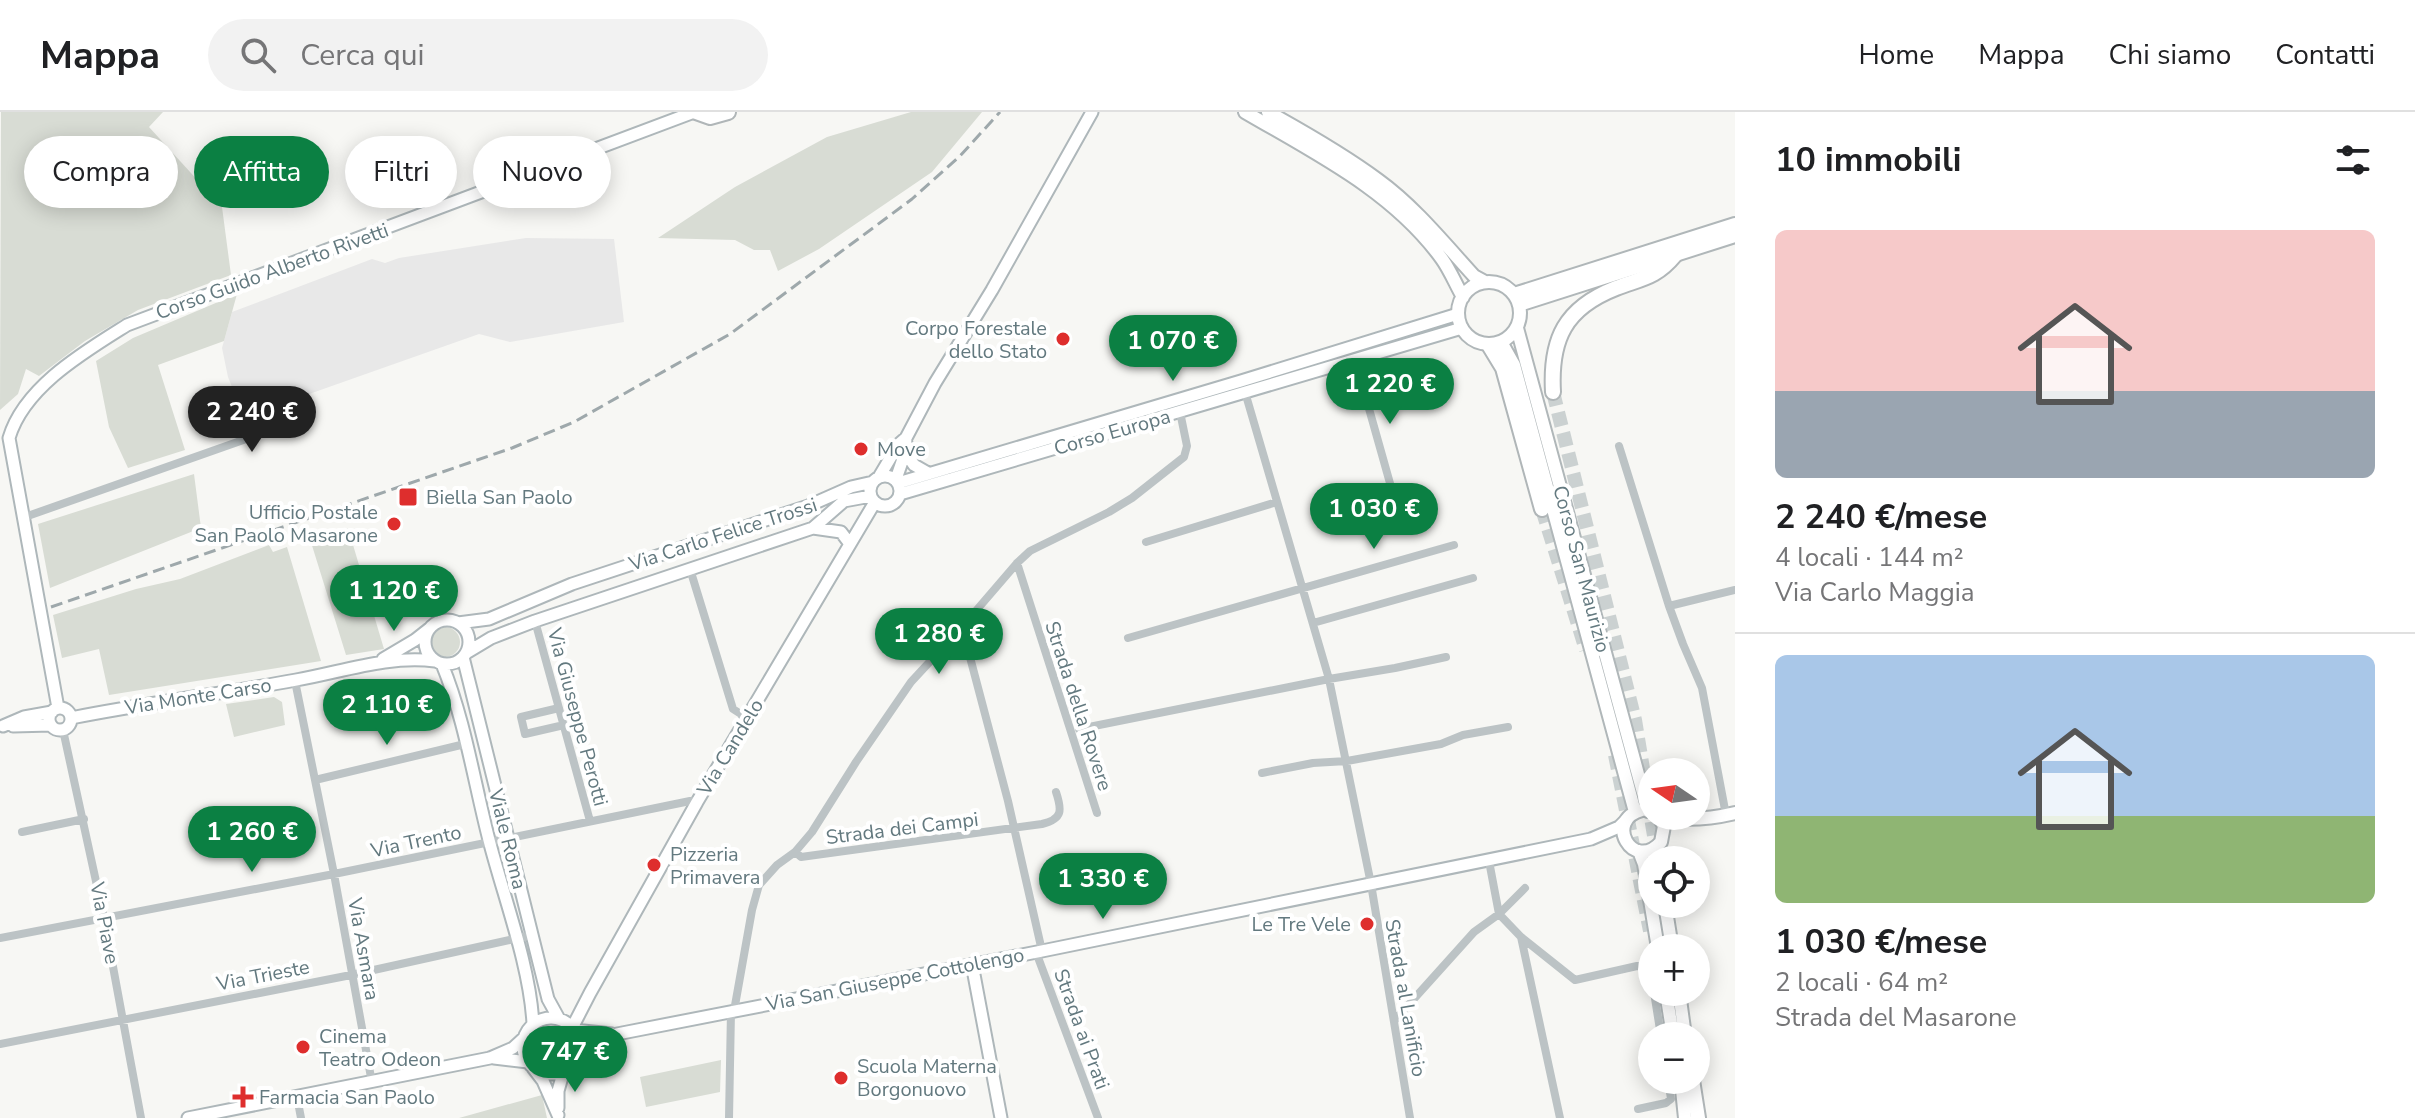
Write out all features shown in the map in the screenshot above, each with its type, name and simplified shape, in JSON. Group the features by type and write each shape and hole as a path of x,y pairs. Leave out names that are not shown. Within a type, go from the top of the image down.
{"highway":[{"path":"695,112 710,117 728,112"},
{"path":"1553,392 1555,347 1566,322 1586,302 1663,269 1675,255"},
{"path":"1495,344 1542,509"},
{"path":"1696,1094 1698,1118"}],"main road":[{"name":"Corso Guido Alberto Rivetti","path":"22,518 9,438 14,422 30,399 60,371 127,325 695,112"},
{"name":"Via Candelo","path":"567,1025 590,993 697,802 850,544 873,499 870,489 898,445 906,438 1092,112"},
{"path":"1245,112 1372,189 1417,230 1443,260 1463,297"},
{"path":"1268,112 1380,181 1474,276 1505,287 1516,299 1519,321 1510,337 1495,344 1473,340 1462,328 1458,314 1468,290 1485,282"},
{"path":"1516,299 1735,224"},
{"path":"1516,299 1735,236"},
{"name":"Corso Europa","path":"898,486 928,473 1458,314"},
{"name":"Corso Europa","path":"898,486 1180,412 1462,328"},
{"name":"Corso San Maurizio","path":"1517,328 1638,785"},
{"name":"Corso San Maurizio","path":"1495,344 1514,365 1638,788"},
{"name":"Via Candelo","path":"898,486 906,438"},
{"path":"905,452 914,465 928,473"},
{"path":"873,499 883,506 892,505 898,486 888,476 876,479"},
{"name":"Via Carlo Felice Trossi","path":"458,623 489,619 572,584 808,506 876,479"},
{"name":"Via Carlo Felice Trossi","path":"465,655 491,638 535,621 813,528 844,501 873,499"},
{"path":"22,518 55,710 49,720 57,727"},
{"name":"Via Carlo Felice Trossi","path":"813,528 841,532 850,544"},
{"path":"444,620 458,623 468,636 465,655 454,663 439,662 427,651 425,638 432,626 444,620"},
{"name":"Via Monte Carso","path":"372,664 400,650 432,626"},
{"name":"Viale Roma","path":"465,655 548,999 567,1025"},
{"name":"Via Monte Carso","path":"71,718 295,681 404,659 439,662"},
{"name":"Viale Roma","path":"439,662 454,692 531,994 533,1024"},
{"path":"55,710 68,712 71,718 69,725 57,727 2,726 55,710"},
{"path":"1710,817 1731,814"},
{"name":"Via San Giuseppe Cottolengo","path":"577,1054 617,1034 1489,861 1596,838 1638,819"},
{"path":"1638,821 1623,833 1644,864 1656,934"},
{"path":"1661,846 1663,830"},
{"path":"1633,848 1649,851 1674,830"},
{"name":"Via San Giuseppe Cottolengo","path":"1596,838 1620,840 1633,848"},
{"path":"972,964 1001,1118"},
{"path":"188,1118 490,1058 513,1048 533,1024 550,1018 567,1025 578,1046 574,1061 564,1070 548,1073 531,1064 490,1058"},
{"name":"Via San Giuseppe Cottolengo","path":"567,1025 617,1034"},
{"path":"525,1037 523,1045 558,1116"},
{"path":"558,1116 558,1091 564,1070"},
{"path":"1682,1094 1685,1118"},
{"path":"1698,1094 1705,1118"}],"street":[{"path":"1355,359 1395,501"},
{"name":"Strada al Lanificio","path":"1245,392 1329,679 1371,884 1410,1118"},
{"path":"729,1118 733,1011 759,885 812,832 911,682 1017,563 1030,551 1132,498 1184,457 1187,446 1180,412"},
{"path":"22,518 283,426"},
{"path":"1619,446 1669,606 1702,688 1731,814"},
{"path":"1146,542 1277,502"},
{"path":"1128,638 1454,545"},
{"name":"Strada della Rovere","path":"1017,563 1097,813"},
{"path":"690,569 733,709 747,718"},
{"path":"1313,623 1473,578"},
{"path":"1669,606 1735,590"},
{"name":"Via Giuseppe Perotti","path":"535,621 590,821"},
{"path":"962,627 1014,829 1039,951"},
{"path":"1079,729 1446,657"},
{"name":"Via Asmara","path":"295,681 372,1083"},
{"path":"559,708 521,717 525,734 564,725"},
{"name":"Via Piave","path":"57,727 84,819 141,1118"},
{"path":"1262,773 1441,744 1463,735 1508,727"},
{"path":"315,780 465,744"},
{"name":"Strada dei Campi","path":"795,852 801,857 1054,821 1060,805 1056,792"},
{"name":"Via Trento","path":"0,938 697,802"},
{"path":"22,832 84,819"},
{"path":"1489,861 1499,914 1521,937 1575,980 1638,966"},
{"path":"1394,1021 1474,932 1499,914 1525,888"},
{"name":"Via Trieste","path":"0,1044 351,975 532,935"},
{"path":"1521,937 1560,1118"},
{"name":"Strada ai Prati","path":"1039,951 1098,1118"},
{"path":"1638,1109 1666,1103 1671,1099 1670,1094"},
{"path":"297,1097 301,1118"}],"shaded area":[{"path":"1,112 163,112 149,127 157,136 24,136 24,208 178,208 178,159 194,176 194,208 222,208 231,275 138,310 85,341 39,376 26,369 18,394 0,410"},
{"path":"911,112 982,112 932,172 819,249 778,271 770,250 754,250 735,240 658,238 735,187 827,137"},
{"path":"526,238 614,239 624,322 510,342 479,334 244,417 228,377 222,348 232,312 372,259 385,263 399,258"},
{"path":"237,294 224,341 158,365 185,450 128,468 109,427 96,361 133,338"},
{"path":"194,474 201,528 50,588 38,524"},
{"path":"348,528 384,649 346,655 310,539"},
{"path":"269,545 273,552 287,547 321,661 109,695 99,649 62,658 53,615 180,579"},
{"path":"445,627 456,631 460,642 456,653 445,657 434,653 430,642 434,631"},
{"path":"274,697 282,702 285,725 234,737 226,704"},
{"path":"551,1026 565,1031 570,1045 565,1059 551,1064 537,1059 532,1045 537,1031"},
{"path":"721,1060 720,1092 646,1107 640,1077"},
{"path":"542,1095 547,1118 459,1118"}],"tunnel":[{"path":"1553,392 1635,720 1656,846"},
{"path":"1542,509 1586,650"},
{"path":"1615,755 1650,931"}],"railway":[{"path":"51,607 512,448 574,422 730,334 912,199 960,156 1000,112"}],"place":[{"name":"Corpo Forestale dello Stato","path":"1063,339"},
{"name":"Move","path":"861,449"},
{"name":"Biella San Paolo","path":"408,497"},
{"name":"Ufficio Postale San Paolo Masarone","path":"394,524"},
{"name":"Pizzeria Primavera","path":"654,865"},
{"name":"Le Tre Vele","path":"1367,924"},
{"name":"Cinema Teatro Odeon","path":"303,1047"},
{"name":"Scuola Materna Borgonuovo","path":"841,1078"},
{"name":"Farmacia San Paolo","path":"243,1097"}]}
